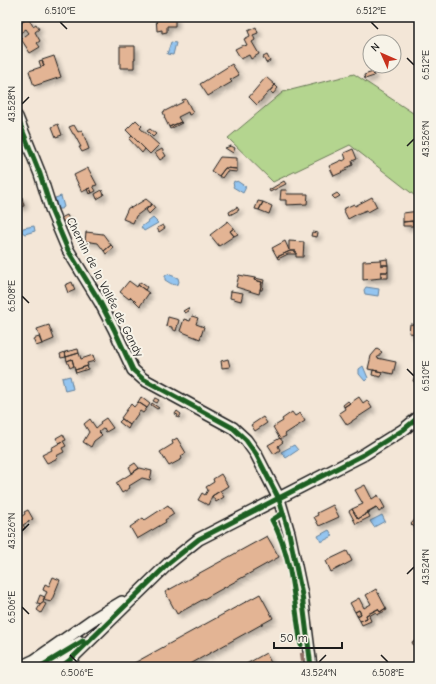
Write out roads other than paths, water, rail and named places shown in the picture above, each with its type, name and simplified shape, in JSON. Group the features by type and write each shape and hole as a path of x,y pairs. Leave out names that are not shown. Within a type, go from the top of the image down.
{"street":[{"name":"Chemin de la Vallée de Gandy","path":"17,117 40,174 52,212 68,250 104,309 133,370 143,379 233,428 246,440 256,454 279,499 289,534 302,595 311,667"},
{"path":"61,667 70,660 169,563 199,539 363,455 403,430 419,417"},
{"path":"20,667 35,660 92,620 138,593"},
{"path":"40,667 98,631"}],"water":[{"path":"171,42 176,43 173,55 167,54"},
{"path":"234,181 237,181 246,187 243,193 233,187"},
{"path":"61,196 64,207 58,209 55,198"},
{"path":"153,218 158,223 144,231 141,227"},
{"path":"34,226 35,231 25,234 22,232 23,228"},
{"path":"168,274 178,278 178,284 176,285 165,280 165,276"},
{"path":"366,287 379,289 378,296 365,294 364,290"},
{"path":"363,366 368,378 365,381 359,374 359,369"},
{"path":"70,376 73,389 65,391 62,378"},
{"path":"294,445 298,450 286,458 281,452"},
{"path":"382,515 385,521 374,527 370,521"},
{"path":"329,530 333,536 321,542 318,536"}]}
